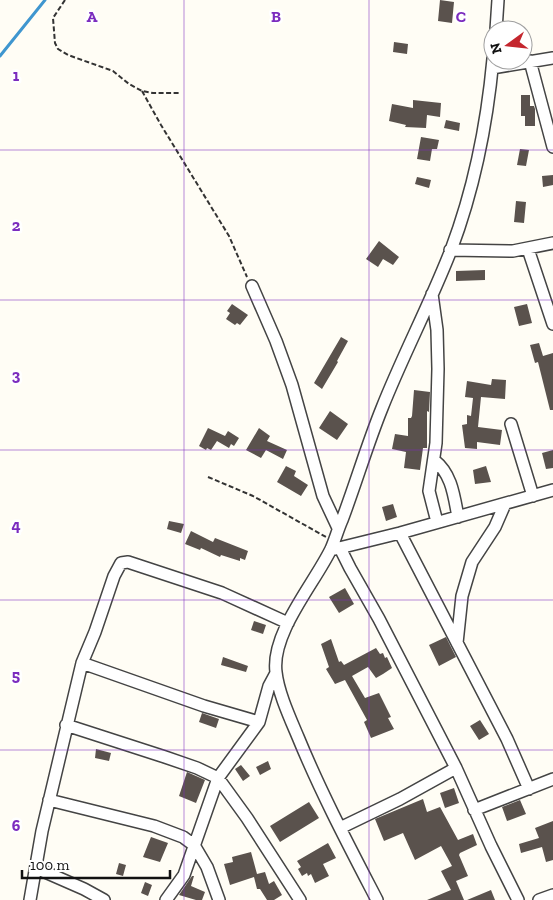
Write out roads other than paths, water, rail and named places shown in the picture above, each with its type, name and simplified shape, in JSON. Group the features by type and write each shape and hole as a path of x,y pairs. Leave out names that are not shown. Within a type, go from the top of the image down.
{"street":[{"path":"497,20 498,0"},
{"path":"533,61 553,58"},
{"path":"377,900 340,828 293,726 276,673 278,645 288,623 335,547 338,528 373,430 450,250 477,160 492,70"},
{"path":"532,70 553,147"},
{"path":"450,250 513,251 553,243"},
{"path":"528,248 553,324"},
{"path":"252,286 276,341 292,385 323,496 338,528"},
{"path":"432,294 438,351 436,442 429,490 437,522"},
{"path":"511,424 533,496"},
{"path":"434,460 447,474 458,517"},
{"path":"335,547 400,533 553,490"},
{"path":"457,645 462,596 472,562 495,527 505,504"},
{"path":"400,533 506,738 529,788"},
{"path":"335,547 350,568 379,619 456,768 474,810 518,900"},
{"path":"30,900 49,800 82,663 114,576 121,563 124,562 222,593 288,623"},
{"path":"82,663 204,706 258,722"},
{"path":"166,900 184,875 218,778 258,722 269,686 276,673"},
{"path":"66,726 181,762 218,778 261,838 300,900"},
{"path":"340,828 400,799 456,768"},
{"path":"474,810 553,779"},
{"path":"49,800 169,830 183,837 194,846 207,867 219,900"},
{"path":"36,868 104,900"},
{"path":"539,900 553,895"}],"waterway":[{"path":"0,56 45,0"}]}
